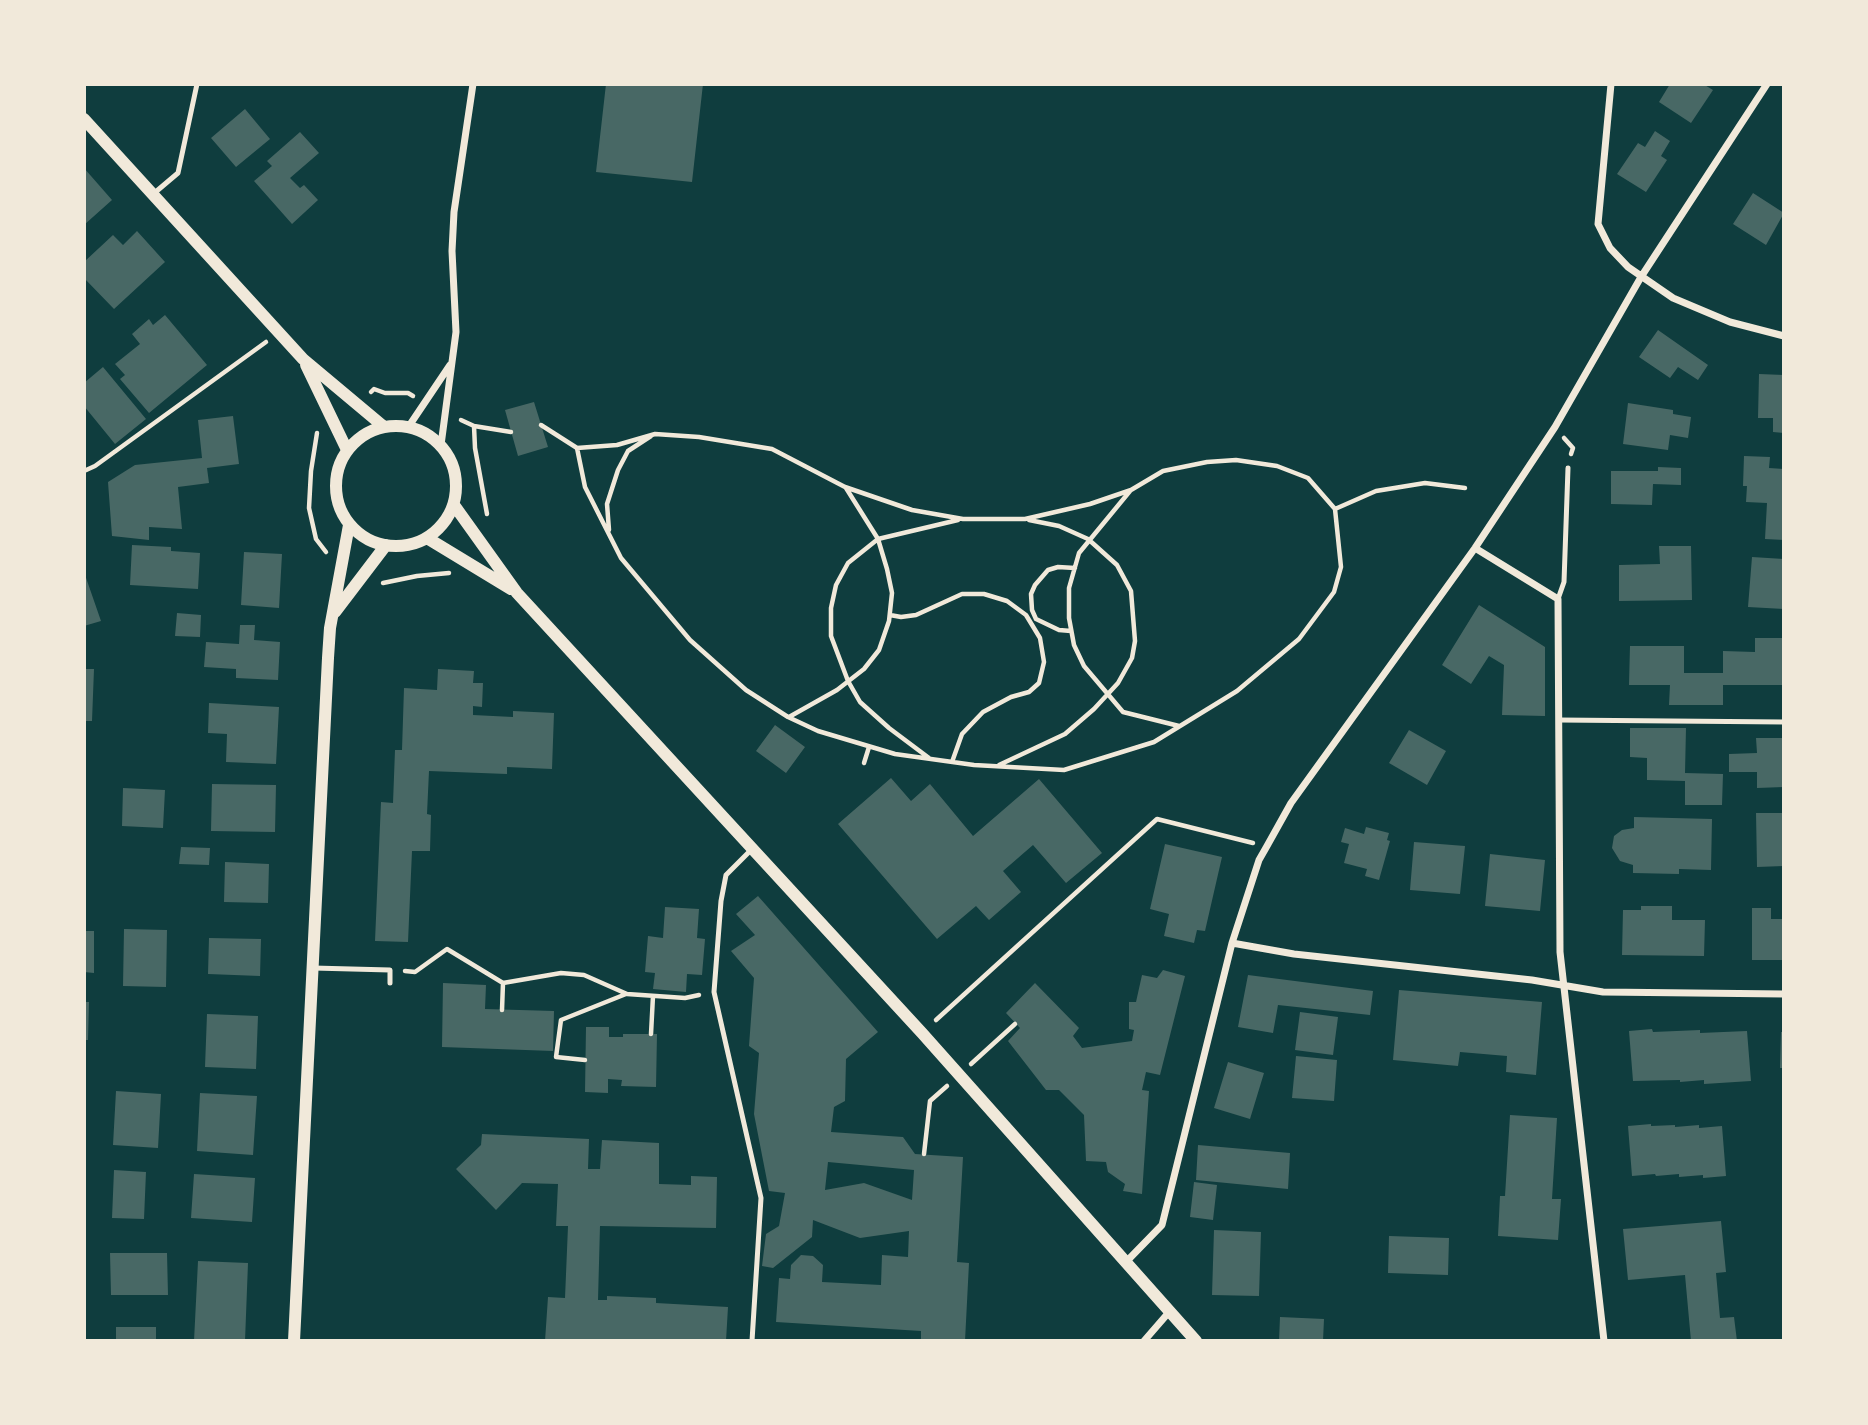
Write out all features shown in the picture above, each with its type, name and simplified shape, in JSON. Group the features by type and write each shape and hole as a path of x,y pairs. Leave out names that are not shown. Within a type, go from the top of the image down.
{"street":[{"path":"441,445 456,332 452,251 454,212 473,84"},
{"path":"1611,84 1598,224 1610,248 1641,276 1673,298 1730,322 1784,336"},
{"path":"1126,1262 1162,1225 1232,943 1259,860 1291,803 1475,548 1555,427 1641,276 1767,84"},
{"path":"84,119 303,359 383,426"},
{"path":"303,359 347,450"},
{"path":"409,426 452,361"},
{"path":"383,426 409,426 426,433 441,445 451,461 456,480 454,505 437,530 427,538 414,543 386,545 370,541 349,526 338,502 335,484 339,467 347,450 358,439 383,426"},
{"path":"454,505 517,593 922,1032 1196,1341"},
{"path":"294,1341 330,628 349,526"},
{"path":"427,538 517,593"},
{"path":"334,612 386,545"},
{"path":"1475,548 1558,599 1560,952 1604,1341"},
{"path":"1232,943 1294,954 1532,980 1602,992 1784,994"},
{"path":"1144,1341 1170,1311"}],"lane":[{"path":"152,195 178,173 197,84"},
{"path":"1558,599 1564,582 1568,468"},
{"path":"1559,720 1784,722"},
{"path":"752,1341 761,1198 714,992 721,901 726,875 754,847"},
{"path":"313,968 390,970 390,983"}],"path":[{"path":"84,471 186,402 280,332"},
{"path":"355,402 374,390 408,393 425,404"},
{"path":"447,414 474,426 511,432"},
{"path":"334,422 317,433 309,508 316,539 322,550 342,561"},
{"path":"541,425 577,448 617,444 655,434 724,440 772,449 845,487 912,510 963,519 1025,519 1059,526 1088,539 1117,565 1131,591 1135,641 1132,658 1118,683 1065,734 997,766"},
{"path":"474,426 480,484 488,519 475,535"},
{"path":"1555,427 1573,448 1568,468"},
{"path":"609,534 607,504 618,470 628,451 655,434"},
{"path":"577,448 585,487 621,558 690,639 746,690 788,717 818,731 895,754 952,762 1064,770 1154,742 1237,691 1299,639 1334,592 1341,567 1335,509 1308,478 1278,466 1236,460 1207,462 1163,471 1131,490 1090,504 1025,519"},
{"path":"1335,509 1376,491 1425,483 1465,488"},
{"path":"788,717 864,669 879,650 890,615 892,593 878,539 845,487"},
{"path":"1131,490 1079,553 1069,589 1069,618 1074,645 1084,666 1123,712 1180,726"},
{"path":"929,759 860,702 848,681 831,636 831,608 836,585 848,563 878,539 963,519"},
{"path":"365,574 383,583 417,576 448,575 459,557"},
{"path":"1072,631 1046,625 1034,615 1031,594 1048,570 1058,567 1075,568"},
{"path":"890,615 916,615 962,594 984,594 1007,601 1028,618 1040,638 1044,662 1038,683 1029,692 1012,697 983,712 962,734 952,762"},
{"path":"1028,618 1034,615"},
{"path":"864,763 869,747"},
{"path":"922,1032 1157,820 1267,846"},
{"path":"390,970 415,972 447,949 503,983 561,973 584,975 626,994 685,998 714,992"},
{"path":"502,1010 503,983"},
{"path":"585,1060 556,1057 561,1020 626,994"},
{"path":"650,1034 653,996"}],"building":[{"path":"606,84 703,84 692,182 596,172"},
{"path":"1670,84 1703,84 1713,90 1691,123 1659,102"},
{"path":"245,109 270,139 236,167 211,138"},
{"path":"1655,131 1670,141 1661,156 1667,160 1646,192 1617,174 1638,143 1645,147"},
{"path":"300,132 319,153 290,178 300,188 304,185 318,200 292,224 254,181 272,166 267,161"},
{"path":"84,168 112,200 84,225"},
{"path":"1753,193 1784,213 1766,245 1733,224"},
{"path":"137,231 165,262 114,309 84,278 84,262 113,235 123,245"},
{"path":"165,315 207,365 149,413 120,379 125,375 115,364 140,344 132,334 149,319 153,325"},
{"path":"1658,330 1708,365 1698,380 1678,367 1670,378 1639,357"},
{"path":"103,367 146,419 115,444 84,406 84,383"},
{"path":"1759,374 1784,375 1784,433 1773,432 1773,418 1758,418"},
{"path":"534,402 548,447 518,456 505,410"},
{"path":"1628,403 1673,410 1673,414 1691,417 1688,438 1670,435 1668,450 1623,444"},
{"path":"233,416 239,464 207,468 209,483 178,487 182,529 149,527 149,540 112,536 108,482 135,465 202,458 198,420"},
{"path":"1744,456 1770,457 1769,468 1784,469 1784,540 1765,539 1767,503 1746,502 1747,486 1743,486"},
{"path":"1658,467 1681,468 1681,485 1653,484 1652,505 1611,504 1611,471 1658,471"},
{"path":"132,545 171,547 171,551 200,553 198,589 130,585"},
{"path":"1659,546 1691,546 1692,600 1619,601 1619,565 1660,564"},
{"path":"244,552 282,554 279,608 241,605"},
{"path":"1752,557 1784,559 1784,609 1748,607"},
{"path":"84,572 101,621 84,626"},
{"path":"1479,605 1545,647 1545,716 1502,715 1504,665 1489,656 1471,684 1442,665"},
{"path":"177,613 201,615 200,637 175,636"},
{"path":"240,625 255,625 254,640 280,642 278,680 236,678 236,669 204,667 206,642 239,644"},
{"path":"1755,638 1784,638 1784,685 1723,685 1723,705 1669,705 1670,685 1629,685 1630,646 1684,646 1684,673 1723,673 1723,651 1755,652"},
{"path":"84,669 94,669 92,721 84,721"},
{"path":"438,669 474,671 473,683 483,683 482,707 473,706 473,715 513,717 513,711 554,713 552,769 507,767 507,774 429,771 427,814 431,815 430,851 412,851 408,942 375,941 381,802 393,803 395,750 402,750 404,688 437,690"},
{"path":"209,703 279,707 276,764 226,762 227,734 208,733"},
{"path":"775,725 805,747 786,773 756,751"},
{"path":"1630,728 1686,728 1685,773 1723,774 1722,805 1685,805 1685,781 1647,780 1647,758 1630,757"},
{"path":"1409,730 1446,751 1427,785 1389,763"},
{"path":"1756,738 1784,738 1784,787 1757,788 1757,772 1729,772 1729,754 1757,753"},
{"path":"891,778 911,801 930,784 973,836 1039,779 1102,853 1066,883 1033,845 1003,871 1021,892 989,920 976,906 937,939 838,824"},
{"path":"212,784 276,785 275,832 211,831"},
{"path":"123,788 165,790 163,828 122,826"},
{"path":"1756,813 1784,813 1784,866 1757,867"},
{"path":"1634,817 1712,819 1711,870 1679,869 1679,874 1633,873 1633,865 1620,861 1612,848 1614,836 1622,830 1634,828"},
{"path":"1366,827 1389,833 1387,840 1390,841 1379,880 1365,876 1367,869 1344,863 1349,844 1341,842 1345,828 1364,834"},
{"path":"1414,842 1465,846 1460,894 1410,890"},
{"path":"1165,844 1222,857 1205,931 1197,930 1194,943 1164,936 1169,914 1150,909"},
{"path":"181,847 210,848 209,865 179,864"},
{"path":"1490,854 1545,860 1540,911 1485,906"},
{"path":"225,862 269,864 268,903 224,902"},
{"path":"758,896 878,1032 846,1059 845,1101 834,1107 831,1132 903,1137 915,1154 963,1157 957,1262 969,1263 965,1341 921,1341 921,1331 776,1322 779,1278 790,1279 791,1265 801,1255 813,1256 823,1265 822,1282 881,1285 882,1255 908,1257 909,1231 860,1238 813,1220 812,1237 773,1268 762,1266 766,1234 779,1226 785,1193 769,1191 754,1114 759,1053 749,1046 754,978 731,951 755,935 736,914","holes":["828,1162 914,1170 912,1200 864,1183 825,1190"]},
{"path":"1641,906 1672,906 1672,920 1705,920 1704,956 1622,955 1623,910 1641,910"},
{"path":"665,907 699,909 697,938 705,939 702,975 687,974 686,992 653,989 655,973 645,972 648,936 663,938"},
{"path":"1752,908 1771,908 1771,919 1784,919 1784,960 1752,960"},
{"path":"124,929 167,930 166,987 123,986"},
{"path":"84,931 94,931 94,973 84,972"},
{"path":"209,938 261,939 260,976 208,974"},
{"path":"1163,970 1185,976 1160,1075 1146,1072 1142,1090 1149,1091 1142,1194 1123,1191 1125,1184 1108,1172 1106,1162 1086,1161 1084,1115 1059,1090 1046,1090 1008,1041 1020,1028 1006,1013 1035,983 1079,1028 1073,1036 1082,1048 1132,1041 1134,1030 1129,1029 1129,1002 1136,1002 1142,975 1157,978"},
{"path":"1248,975 1373,991 1370,1015 1278,1005 1273,1033 1238,1027"},
{"path":"443,983 486,985 485,1009 554,1011 553,1051 442,1047"},
{"path":"1399,990 1542,1002 1536,1075 1506,1072 1507,1056 1460,1052 1458,1066 1393,1060"},
{"path":"84,1002 89,1002 88,1040 84,1040"},
{"path":"1300,1012 1338,1017 1333,1055 1295,1050"},
{"path":"207,1014 258,1016 256,1069 205,1067"},
{"path":"586,1027 609,1027 609,1037 623,1037 623,1034 657,1034 656,1087 621,1086 622,1080 608,1079 608,1093 585,1092"},
{"path":"1652,1029 1653,1032 1700,1030 1700,1033 1747,1031 1751,1081 1704,1084 1704,1080 1633,1081 1629,1031"},
{"path":"1781,1032 1784,1032 1784,1068 1780,1068"},
{"path":"1296,1056 1337,1060 1334,1101 1292,1098"},
{"path":"1228,1062 1264,1073 1250,1119 1214,1108"},
{"path":"116,1091 161,1094 158,1148 113,1145"},
{"path":"200,1093 257,1096 253,1155 197,1151"},
{"path":"1510,1115 1557,1118 1552,1199 1561,1199 1558,1240 1498,1236 1500,1196 1505,1196"},
{"path":"1651,1124 1675,1127 1699,1125 1699,1128 1722,1126 1726,1176 1632,1176 1628,1126"},
{"path":"482,1134 589,1139 588,1169 600,1169 602,1140 659,1143 659,1184 691,1185 691,1176 717,1177 716,1228 600,1226 598,1300 607,1300 607,1296 656,1298 656,1303 728,1307 726,1341 545,1341 548,1297 565,1298 568,1226 556,1226 558,1184 522,1183 496,1210 456,1169 481,1145"},
{"path":"1198,1145 1290,1153 1288,1189 1196,1180"},
{"path":"114,1170 146,1172 144,1219 112,1218"},
{"path":"194,1174 255,1178 252,1222 191,1218"},
{"path":"1194,1182 1217,1185 1213,1220 1190,1217"},
{"path":"1721,1221 1726,1272 1716,1273 1720,1318 1734,1317 1737,1341 1691,1341 1685,1275 1628,1280 1623,1229"},
{"path":"1214,1230 1261,1232 1259,1296 1212,1295"},
{"path":"1389,1236 1449,1238 1448,1275 1388,1273"},
{"path":"110,1253 167,1253 168,1295 111,1295"},
{"path":"198,1261 248,1263 245,1341 194,1341"},
{"path":"1280,1317 1324,1319 1323,1341 1279,1341"},
{"path":"116,1327 156,1327 156,1341 116,1341"}]}
